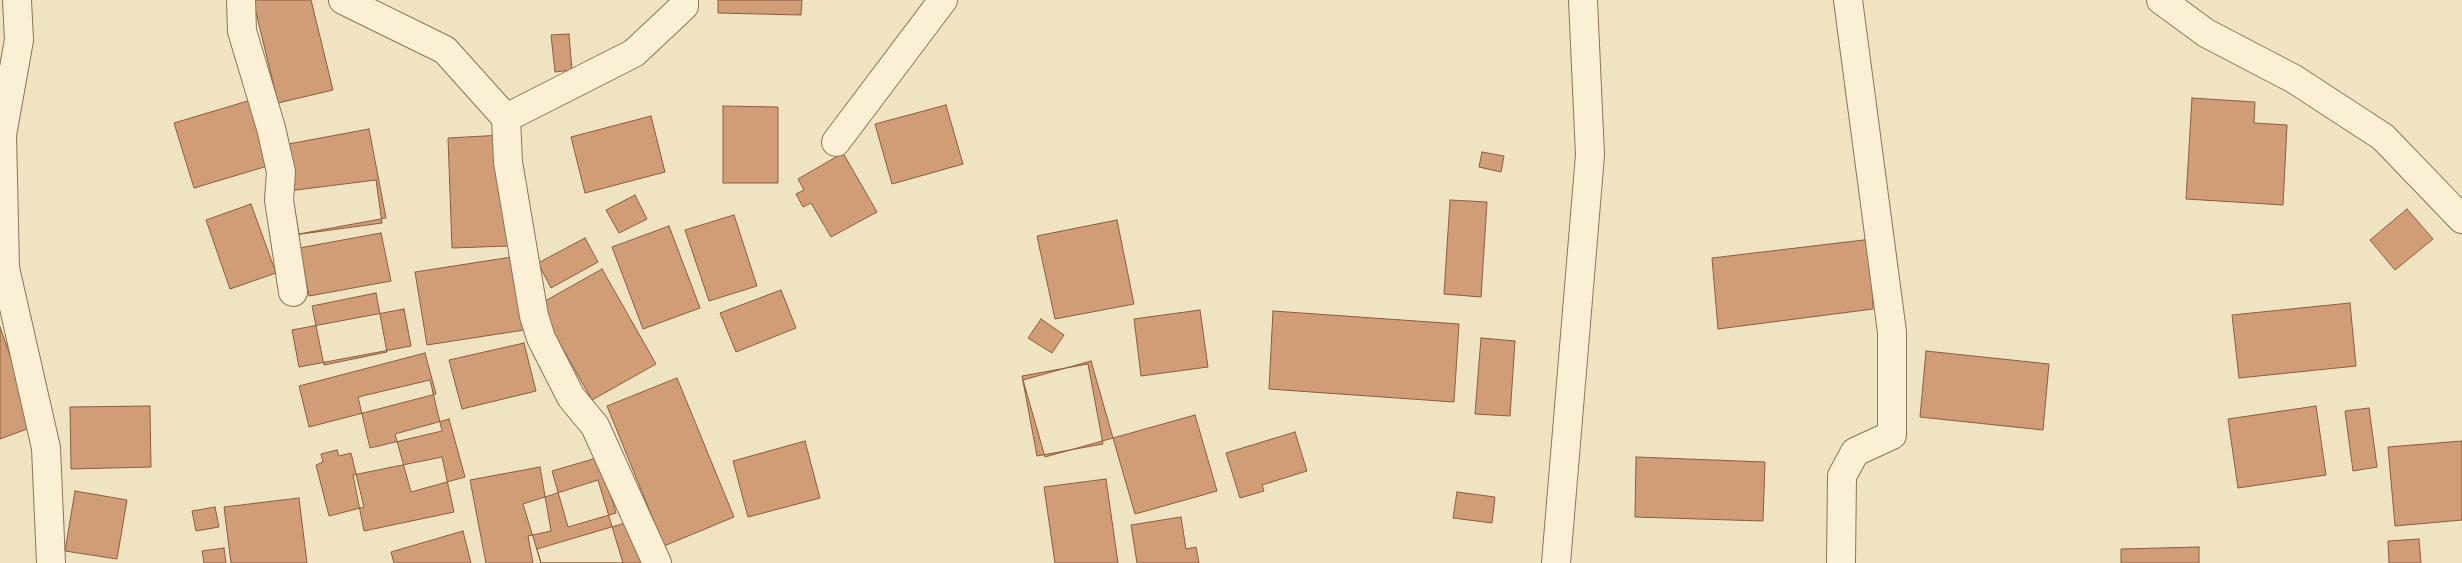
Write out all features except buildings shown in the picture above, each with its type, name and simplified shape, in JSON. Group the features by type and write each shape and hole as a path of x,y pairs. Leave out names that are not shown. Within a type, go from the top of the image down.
{"street":[{"path":"17,0 19,40 2,135 5,268 46,448 51,563"},
{"path":"242,0 242,31 271,128 281,172 279,200 292,292"},
{"path":"343,0 445,50 506,118 508,162 534,316 541,338 571,396 595,426 657,563"},
{"path":"506,118 634,53 684,6 684,0"},
{"path":"836,142 943,0"},
{"path":"1556,563 1590,155 1584,0"},
{"path":"1841,563 1842,476 1855,452 1892,435 1892,332 1848,0"},
{"path":"2161,0 2206,33 2294,79 2383,137 2462,219"}]}
